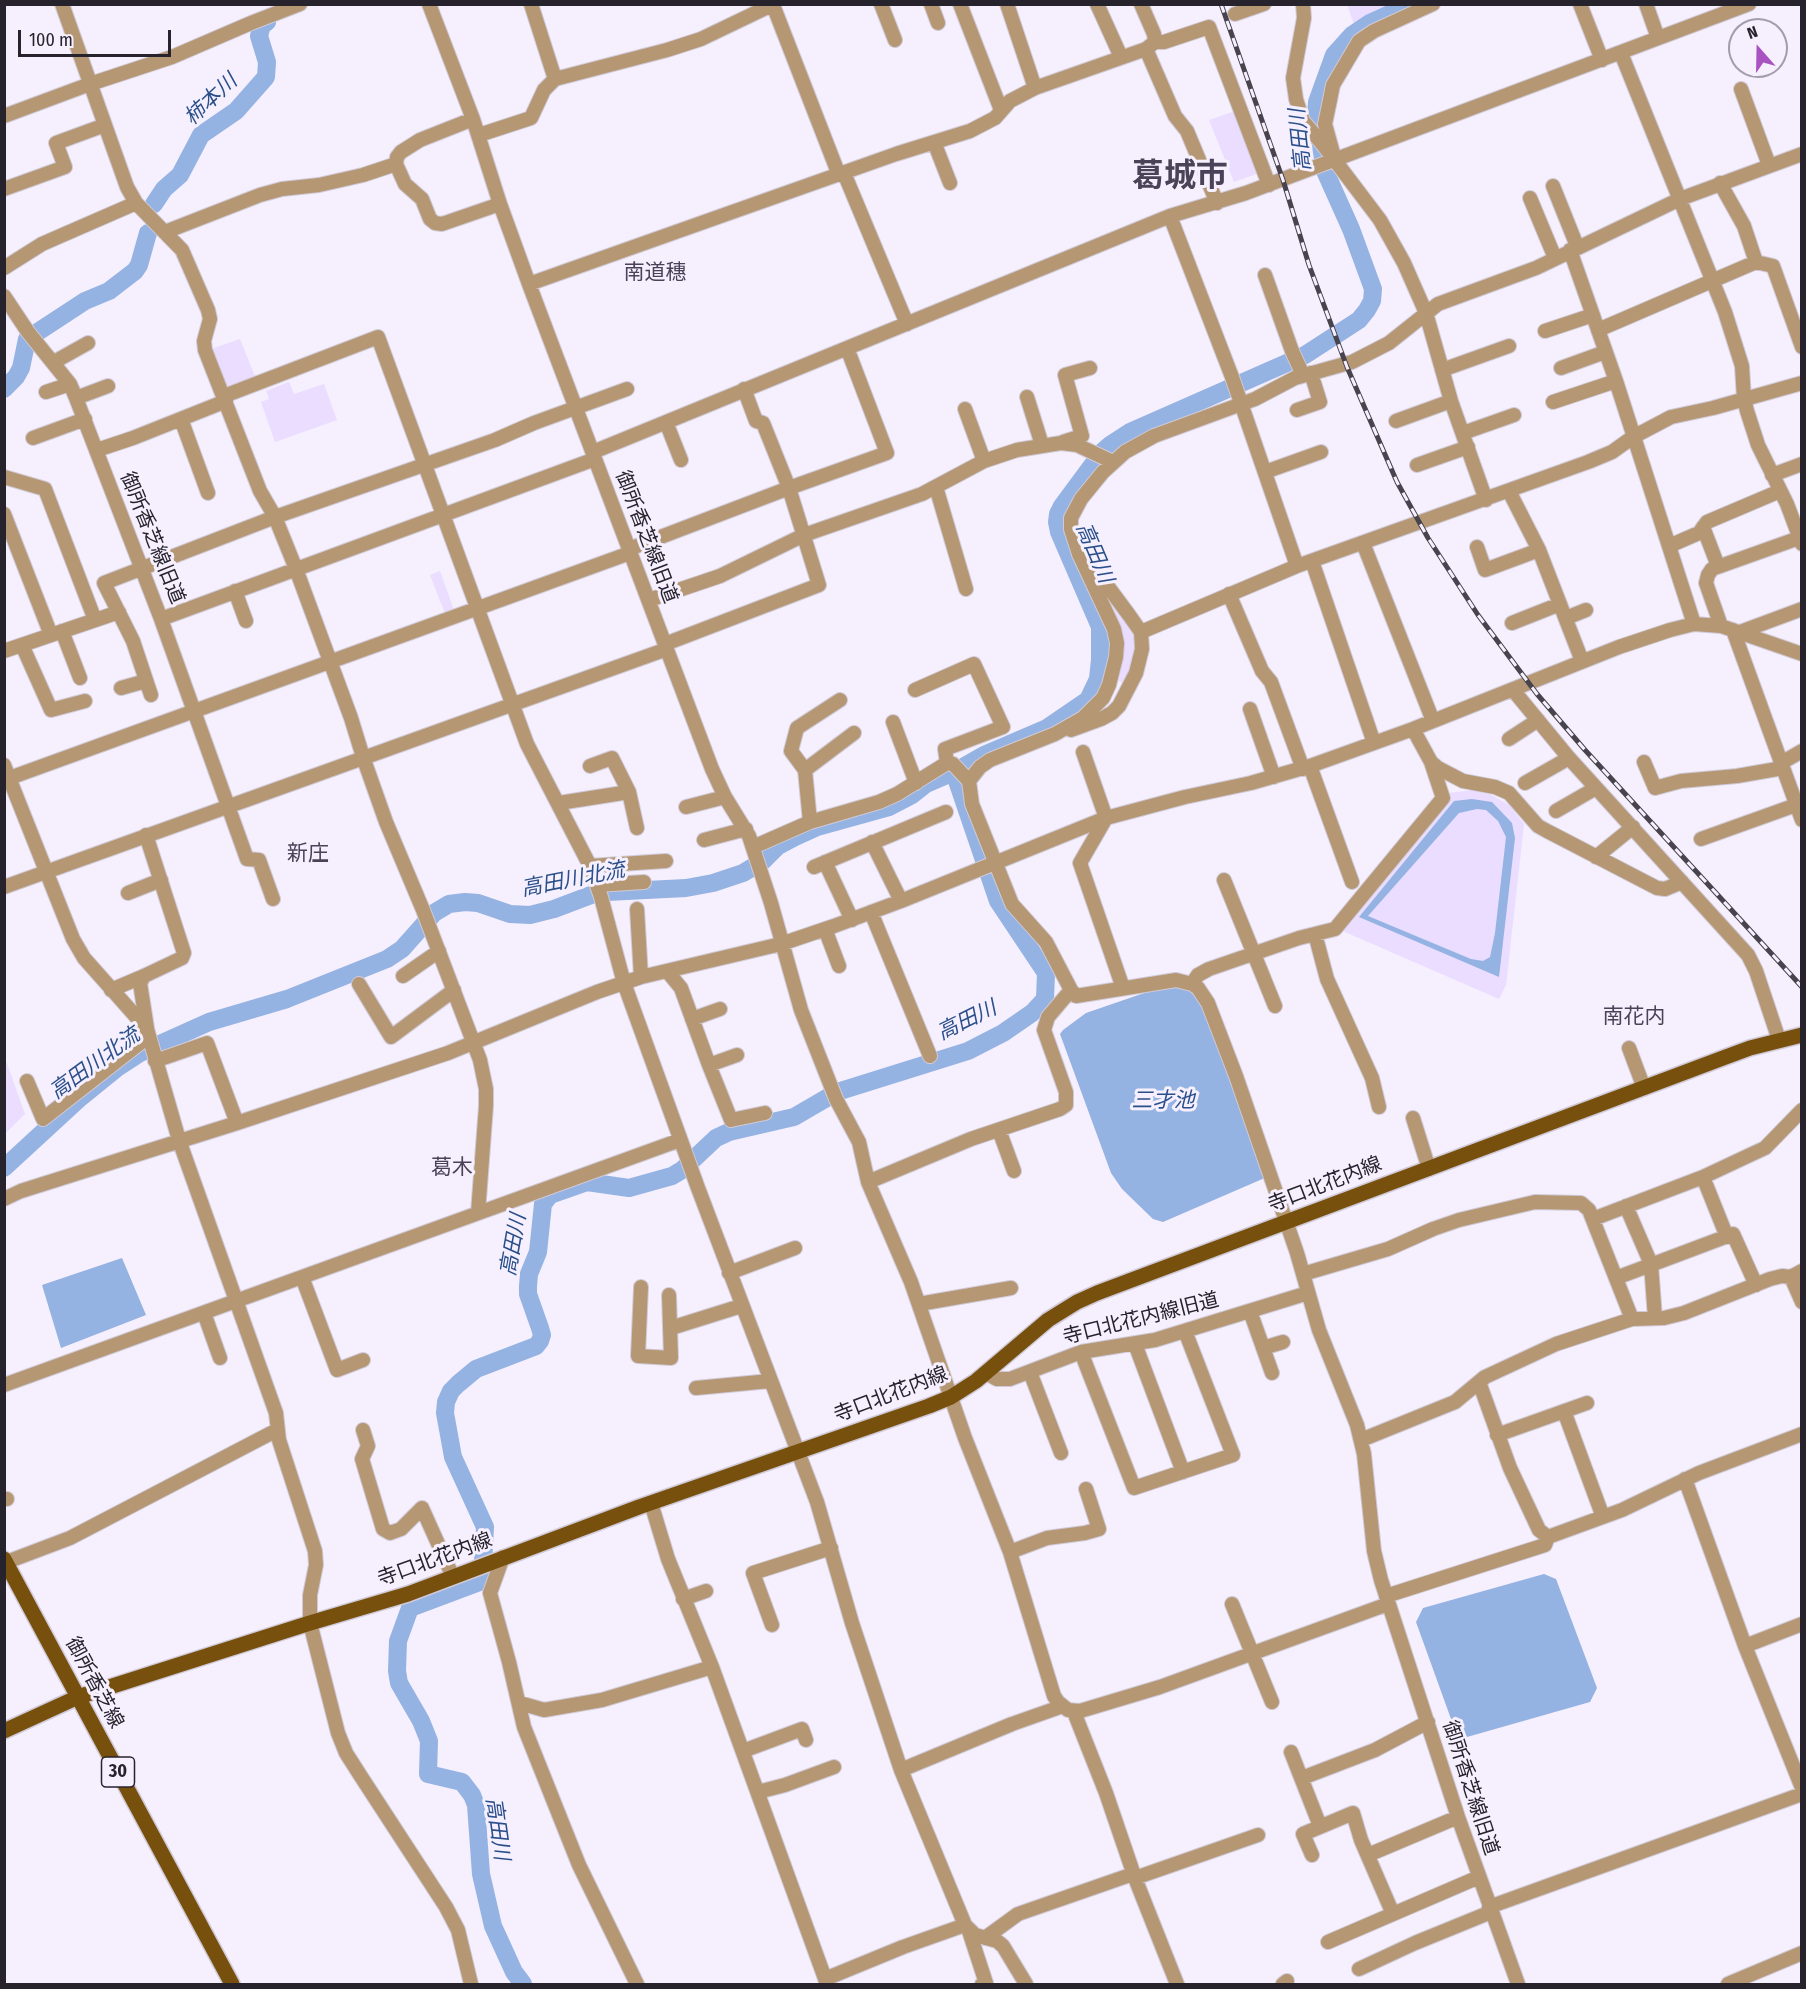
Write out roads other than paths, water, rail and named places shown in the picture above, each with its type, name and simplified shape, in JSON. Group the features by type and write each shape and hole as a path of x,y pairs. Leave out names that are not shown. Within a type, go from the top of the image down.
{"main road":[{"name":"寺口北花内線","path":"4,1731 78,1697 408,1594 651,1503 951,1397 986,1373 1048,1320 1096,1293 1741,1052 1802,1035"},
{"name":"御所香芝線","path":"5,1562 232,1984"}],"street":[{"path":"62,4 128,187 136,203 182,250 207,310 210,319 204,345 260,491 275,517 296,569 351,718 386,822 474,1042 486,1089 478,1214"},
{"path":"4,116 172,57 300,4"},
{"path":"429,4 473,119 529,284 594,456 744,389 1170,216 1269,185 1749,4"},
{"path":"531,4 555,79"},
{"path":"881,4 895,40"},
{"path":"931,4 938,23"},
{"path":"960,4 1001,110"},
{"path":"1007,4 1035,87"},
{"path":"1097,4 1121,57"},
{"path":"1141,4 1154,34 1151,45 1175,116 1187,131 1217,203"},
{"path":"1235,14 1264,4"},
{"path":"1303,4 1304,18 1293,78 1296,99 1303,121 1335,160 1389,234 1411,278 1426,314 1451,401 1486,500"},
{"path":"1335,160 1325,124 1333,86 1359,42 1374,31 1433,4"},
{"path":"1580,4 1602,60"},
{"path":"1646,4 1658,38"},
{"path":"478,135 531,118 544,90 555,79 701,39 773,5 842,174 907,324"},
{"path":"529,284 970,130 995,118 1010,101 1035,87 1151,45 1209,27 1269,185"},
{"path":"1621,53 1712,281 1743,366 1744,399 1758,445 1800,535 1712,569 1706,583 1732,629 1802,820"},
{"path":"1741,89 1769,165"},
{"path":"473,119 420,140 401,152 396,164 405,184 422,199 430,219 435,223 442,224 500,204"},
{"path":"4,189 65,167 56,143 105,125"},
{"path":"934,142 950,183"},
{"path":"1055,734 1083,718 1094,708 1103,698 1114,672 1117,643 1114,628 1074,541 1071,518 1081,499 1113,462 1125,452 1154,436 1241,402 1304,372 1341,367 1363,357 1399,336 1445,301 1517,275 1680,199 1802,154"},
{"path":"165,232 260,195 363,175 396,164"},
{"path":"1720,183 1744,226 1756,262"},
{"path":"1553,186 1694,624"},
{"path":"1530,198 1555,258"},
{"path":"4,268 42,244 136,203"},
{"path":"1170,216 1232,376 1297,566"},
{"path":"1598,330 1756,262 1773,266 1802,347"},
{"path":"1265,275 1292,351 1320,402 1297,410"},
{"name":"御所香芝線旧道","path":"4,296 31,336 70,384 161,619 443,515 594,456 712,769 725,797 746,829 753,847 801,1011 836,1099 859,1142 868,1182 919,1304 965,1438 1010,1552 1051,1688 1058,1702 1068,1709 1106,1793 1134,1876 1177,1984"},
{"path":"1545,331 1593,315"},
{"path":"97,450 133,438 225,398 378,337 530,750 590,866 624,983 741,1306 817,1502 852,1623 902,1770 967,1928 986,1983 982,1984"},
{"path":"54,362 88,343"},
{"path":"1442,370 1509,346"},
{"path":"149,1035 84,958 73,939 6,774 195,712 478,609 789,488 887,453 847,348"},
{"path":"1561,368 1605,352"},
{"path":"649,600 720,576 804,535 903,502 984,461 1017,450 1061,443 1082,436 1065,375 1090,368"},
{"path":"1553,402 1616,381"},
{"path":"1141,633 1297,566 1588,462 1612,452 1633,437 1671,417 1713,408 1802,383"},
{"path":"46,392 70,384"},
{"path":"76,398 108,386"},
{"path":"151,695 133,641 104,583 275,517 495,440 534,423 627,389"},
{"path":"4,887 666,647 819,585 789,488 763,423 756,421 744,389"},
{"path":"1027,397 1042,446"},
{"path":"1396,420 1451,401"},
{"path":"965,409 984,461"},
{"path":"1463,433 1514,415"},
{"path":"181,418 208,493"},
{"path":"33,438 85,419"},
{"path":"666,422 681,460"},
{"path":"1061,443 1077,446 1113,462"},
{"path":"1417,465 1468,447"},
{"path":"1265,472 1320,452"},
{"path":"1772,475 1802,464"},
{"path":"5,477 45,489 95,620"},
{"path":"936,487 966,590"},
{"path":"1509,491 1539,550 1582,661"},
{"path":"1669,546 1698,533 1707,522 1780,491"},
{"path":"4,514 56,633 80,678"},
{"path":"1703,527 1718,566"},
{"path":"1363,543 1433,721"},
{"path":"1477,547 1485,570 1539,550"},
{"path":"1312,561 1374,743"},
{"path":"966,779 990,760 1055,734 1090,725 1112,714 1119,706 1138,667 1142,649 1141,633 1109,588 1100,582 1091,580"},
{"path":"235,591 246,621"},
{"path":"1229,594 1262,671 1271,682 1352,882"},
{"path":"1512,623 1560,604"},
{"path":"1732,629 1802,609"},
{"path":"1566,618 1586,610"},
{"path":"4,651 119,612"},
{"path":"161,619 247,859 259,860 273,899"},
{"path":"4,1199 21,1191 448,1053 641,977 781,944 852,920 1106,818 1306,767 1413,729 1619,646 1694,624 1732,629 1802,654"},
{"path":"22,645 51,710 85,701"},
{"path":"915,690 974,664 1003,727 945,749 950,764 966,779 969,796 1012,904 1046,942 1076,996 1176,980 1191,984 1203,995 1213,1013 1287,1222 1318,1330 1361,1440 1455,1402 1485,1377 1556,1344 1632,1319 1684,1313 1756,1285 1796,1274 1802,1302"},
{"path":"121,688 146,681"},
{"path":"1513,690 1569,758 1748,955 1756,971 1779,1040"},
{"path":"810,822 805,770 791,751 797,728 840,700"},
{"path":"1250,709 1274,777"},
{"path":"1509,739 1538,720"},
{"path":"893,722 916,783"},
{"path":"1191,984 1198,975 1209,969 1254,952 1335,929 1443,798 1431,762 1413,729"},
{"path":"805,770 854,733"},
{"path":"1644,762 1655,788 1681,781 1737,776 1782,766 1802,751"},
{"path":"1083,752 1106,818 1080,863 1123,988"},
{"path":"590,766 626,753"},
{"path":"612,758 630,792 636,828"},
{"path":"1525,783 1569,758"},
{"path":"1431,762 1463,781 1495,787 1509,793 1538,826 1657,888 1665,889 1682,882"},
{"path":"753,847 810,822 879,802 950,764"},
{"path":"1556,811 1596,788"},
{"path":"559,803 630,792"},
{"path":"686,807 725,797"},
{"path":"1701,839 1796,805"},
{"path":"852,920 820,865 946,812"},
{"path":"1596,857 1633,827"},
{"path":"704,840 746,829"},
{"path":"111,990 182,958 184,953 146,834"},
{"path":"872,842 901,902"},
{"path":"590,866 666,861"},
{"path":"128,893 161,880"},
{"path":"1224,880 1275,1006"},
{"path":"599,891 644,882"},
{"path":"637,909 641,977"},
{"path":"871,912 930,1056"},
{"path":"825,929 839,966"},
{"path":"1315,934 1327,979 1372,1078 1379,1107"},
{"path":"404,976 439,951"},
{"path":"667,971 681,988 731,1120 765,1113"},
{"path":"144,976 140,983 155,1061 179,1140 276,1413 277,1430 316,1558 310,1595 310,1623 330,1709 346,1753 446,1906 461,1939 471,1984"},
{"path":"359,984 391,1037 454,990"},
{"path":"868,1182 971,1139 1066,1105 1066,1092 1044,1030 1048,1017 1071,990"},
{"path":"692,1019 720,1009"},
{"path":"27,1081 43,1119 149,1035"},
{"path":"155,1061 207,1043 237,1123"},
{"path":"1629,1048 1644,1088"},
{"path":"709,1065 737,1055"},
{"path":"1593,1219 1703,1177 1765,1148 1802,1110"},
{"path":"1413,1118 1429,1169"},
{"path":"999,1130 1014,1171"},
{"path":"4,1385 680,1140"},
{"path":"1703,1177 1727,1237"},
{"path":"1303,1274 1388,1249 1446,1224 1526,1203 1581,1203 1586,1206 1593,1219 1632,1319"},
{"path":"1626,1206 1651,1264 1655,1318"},
{"path":"1616,1278 1733,1234 1756,1285"},
{"path":"729,1273 795,1248"},
{"path":"302,1277 337,1370 363,1360"},
{"path":"641,1287 638,1356 671,1358 669,1295"},
{"path":"919,1304 1011,1288"},
{"name":"寺口北花内線旧道","path":"986,1373 1003,1380 1081,1352 1134,1344 1185,1331 1308,1293"},
{"path":"671,1328 741,1306"},
{"path":"1250,1311 1272,1373"},
{"path":"204,1313 220,1358"},
{"path":"1081,1352 1134,1488 1233,1455 1185,1331"},
{"path":"1263,1348 1283,1342"},
{"path":"1134,1344 1183,1472"},
{"path":"1030,1372 1061,1453"},
{"path":"696,1388 770,1381"},
{"path":"1479,1382 1510,1468 1539,1530 1548,1537"},
{"path":"1497,1435 1587,1403"},
{"path":"1564,1411 1603,1517"},
{"path":"5,1562 70,1538 277,1430"},
{"path":"363,1431 368,1446 362,1459 383,1529 390,1533 401,1529 422,1508 453,1577"},
{"path":"902,1770 1012,1724 1141,1693 1252,1653 1387,1600 1545,1545 1548,1537 1634,1505 1685,1479 1802,1434"},
{"name":"御所香芝線旧道","path":"1361,1440 1374,1551 1387,1600 1458,1817 1518,1984"},
{"path":"1685,1479 1746,1646 1802,1788"},
{"path":"1010,1552 1047,1538 1085,1533 1099,1528 1086,1489"},
{"path":"651,1503 683,1599 712,1667 826,1982 903,1947 967,1928 1003,1946 1026,1984"},
{"path":"772,1625 753,1572 831,1548"},
{"path":"490,1562 490,1593 529,1743 568,1832 579,1865 637,1984"},
{"path":"683,1599 706,1591"},
{"path":"1232,1604 1272,1702"},
{"path":"1746,1646 1802,1624"},
{"path":"520,1703 544,1710 602,1700 712,1667"},
{"path":"1302,1778 1375,1750 1428,1722"},
{"path":"742,1751 802,1729 806,1740"},
{"path":"1292,1752 1320,1826"},
{"path":"758,1792 834,1767"},
{"path":"1359,1970 1490,1910 1802,1794"},
{"path":"1312,1856 1304,1834 1353,1813 1393,1914"},
{"path":"1368,1855 1458,1817"},
{"path":"985,1938 1018,1914 1258,1835"},
{"path":"1328,1942 1479,1877"},
{"path":"1728,1984 1802,1953"}],"water":[{"path":"1472,799 1492,802 1512,823 1515,838 1499,977 1359,917 1454,801","holes":["1477,809 1486,810 1498,821 1506,837 1490,957 1483,961 1471,959 1368,916 1459,813"]},
{"name":"三才池","path":"1180,987 1190,991 1200,1002 1225,1059 1267,1177 1163,1222 1153,1219 1122,1189 1111,1173 1060,1034 1086,1013 1153,990"},
{"path":"122,1258 146,1315 61,1348 42,1285"},
{"path":"1544,1574 1556,1579 1597,1688 1590,1702 1467,1737 1455,1730 1416,1622 1423,1608"}],"waterway":[{"name":"高田川","path":"4,1168 80,1098 117,1068 140,1053 209,1022 287,999 387,959 402,949 434,913 449,904 478,903 510,914 530,915 607,892 686,888 713,883 743,873 763,861 778,846 817,827 889,807 912,795 926,784 984,755 1047,728 1088,700 1098,679 1100,627 1059,532 1058,514 1102,452 1110,445 1130,432 1305,355 1359,320 1367,310 1372,301 1373,289 1351,229 1325,171 1316,115 1317,102 1334,55 1352,35 1370,23 1412,4"},
{"name":"柿本川","path":"154,204 164,189 180,175 201,135 236,111 266,77 267,62 259,36 262,25 267,22"},
{"name":"柿本川","path":"4,389 21,368 27,339 85,301 109,291 135,271 139,265 148,233"},
{"name":"高田川","path":"523,1984 514,1972 493,1926 481,1874 476,1805 472,1795 462,1782 428,1774 429,1741 421,1721 399,1683 397,1671 398,1641 410,1608 482,1581 485,1527 453,1457 445,1413 446,1402 451,1391 476,1369 536,1346 540,1341 542,1335 528,1294 528,1286 529,1274 538,1252 543,1204 550,1195 587,1182 629,1188 672,1176 682,1170 716,1138 729,1132 794,1117 837,1092 968,1051 1003,1033 1032,1013 1045,999 1046,973 998,901 954,772"}],"railway":[{"path":"1221,4 1283,180 1309,265 1347,367 1397,482 1428,538 1478,615 1537,694 1585,750 1802,987"}],"district":[{"name":"葛城市","path":"1180,177"},
{"name":"南道穗","path":"655,273"},
{"name":"新庄","path":"308,854"},
{"name":"南花内","path":"1634,1017"},
{"name":"葛木","path":"452,1168"}],"water label":[{"name":"高田川北流","path":"573,880"},
{"name":"高田川北流","path":"95,1064"}]}
